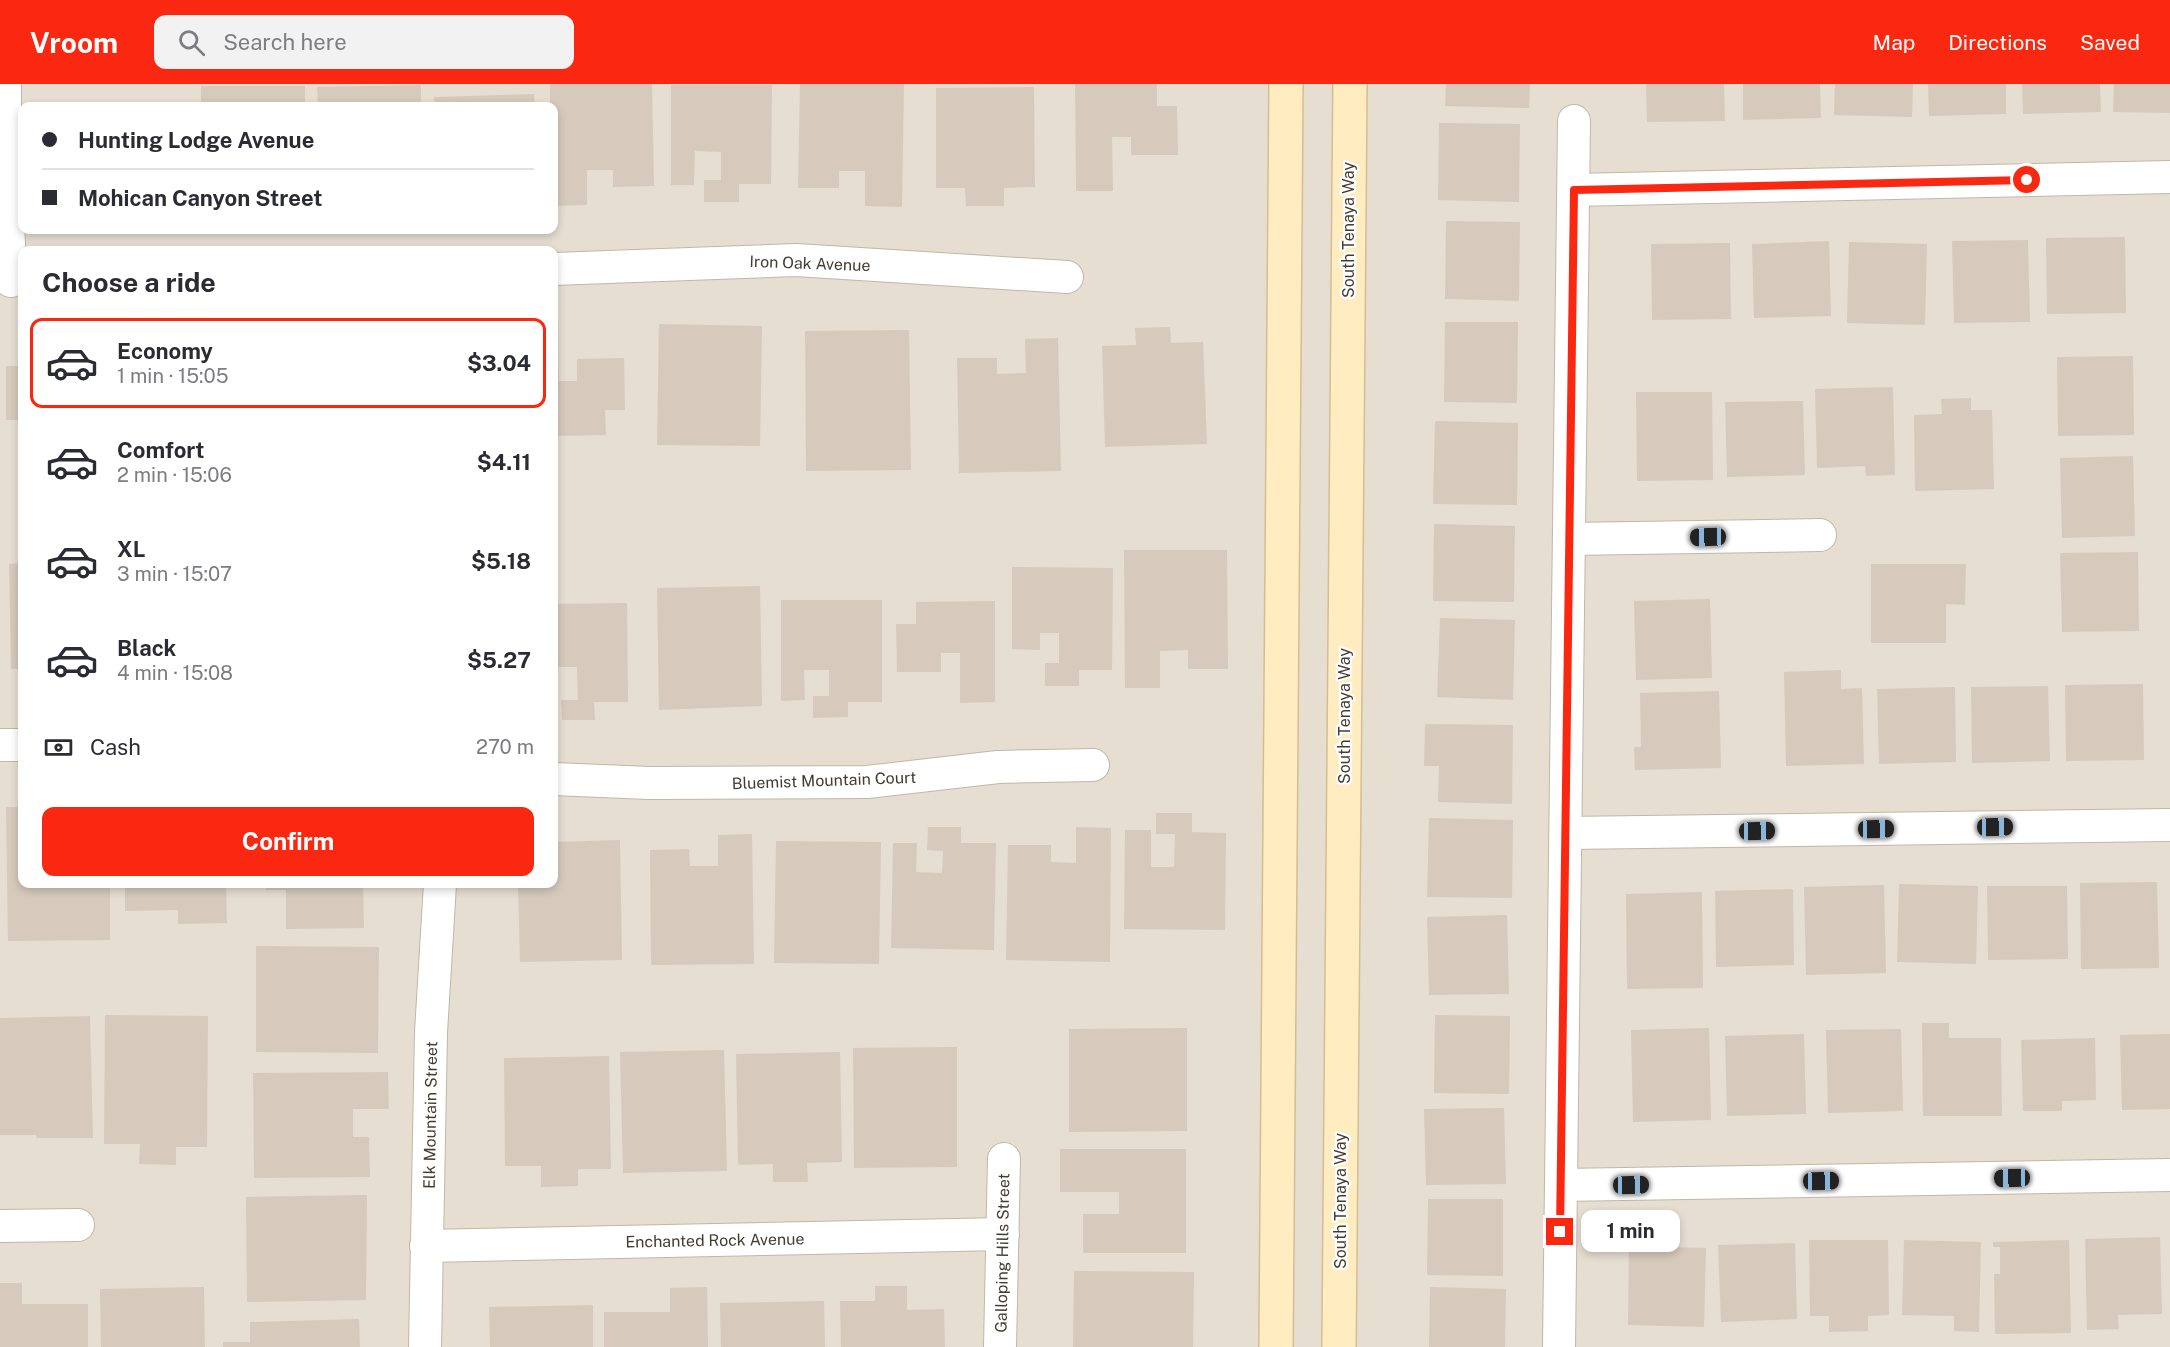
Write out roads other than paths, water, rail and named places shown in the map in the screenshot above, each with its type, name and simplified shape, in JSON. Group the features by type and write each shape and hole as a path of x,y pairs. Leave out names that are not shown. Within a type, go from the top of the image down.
{"street":[{"path":"5,84 5,168 11,281"},
{"path":"1275,1347 1286,84"},
{"name":"South Tenaya Way","path":"1339,1347 1350,84"},
{"path":"1559,1347 1574,121"},
{"path":"1574,190 2170,177"},
{"name":"Iron Oak Avenue","path":"558,269 796,260 1067,277"},
{"path":"1569,539 1820,535"},
{"path":"0,745 18,745"},
{"name":"Bluemist Mountain Court","path":"558,779 649,783 867,782 998,767 1093,765"},
{"path":"1566,833 2170,825"},
{"name":"Elk Mountain Street","path":"424,1347 431,1032 440,888"},
{"name":"Galloping Hills Street","path":"1000,1347 1004,1159"},
{"path":"1561,1185 2170,1174"},
{"path":"0,1226 78,1225"},
{"name":"Enchanted Rock Avenue","path":"426,1246 1003,1234"}]}
